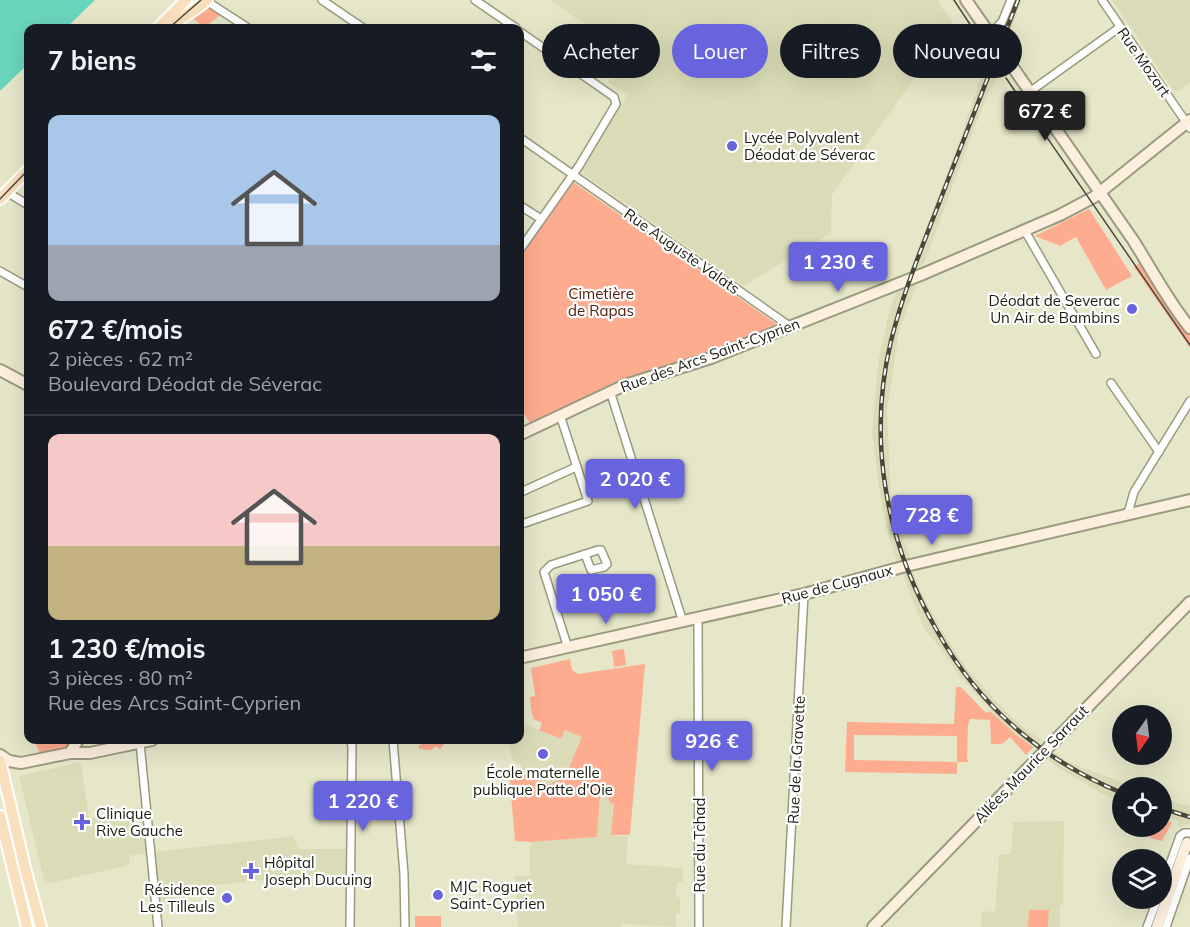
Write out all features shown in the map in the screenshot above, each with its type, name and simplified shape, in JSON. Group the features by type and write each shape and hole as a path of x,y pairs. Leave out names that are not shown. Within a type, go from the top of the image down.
{"main road":[{"path":"163,24 186,0"},
{"path":"174,24 206,0"},
{"path":"2,193 24,165"},
{"path":"2,193 24,174"},
{"path":"0,761 41,927"},
{"path":"1,820 8,827 35,927"},
{"path":"1,820 27,927"},
{"path":"30,889 35,927"}],"street":[{"path":"206,0 242,24"},
{"path":"322,0 357,24"},
{"path":"475,0 509,24"},
{"path":"966,0 976,8 988,24"},
{"path":"966,0 982,24"},
{"path":"1000,24 1011,0"},
{"name":"Rue Mozart","path":"1102,0 1189,124"},
{"path":"1028,93 1120,27"},
{"path":"524,35 614,97 616,104 573,175 524,244"},
{"path":"1019,78 1100,193 1190,328"},
{"name":"Rue des Arcs Saint-Cyprien","path":"524,433 610,391 640,379 711,358 791,327 1025,231 1080,206 1189,124"},
{"name":"Rue Auguste Valats","path":"524,141 791,327"},
{"path":"2,193 24,204"},
{"path":"524,208 541,219"},
{"path":"1025,231 1096,354"},
{"path":"0,271 24,285"},
{"path":"0,370 24,383"},
{"path":"1111,383 1159,452"},
{"path":"610,391 683,622"},
{"path":"1128,513 1134,492 1190,401"},
{"path":"524,523 588,501 560,415"},
{"path":"524,491 576,467"},
{"name":"Rue de Cugnaux","path":"524,657 804,594 898,568 1190,500"},
{"path":"568,648 544,572 551,565 585,554"},
{"name":"Rue de la Gravette","path":"786,927 804,594"},
{"name":"Allées Maurice Sarraut","path":"873,927 1190,602"},
{"name":"Rue du Tchad","path":"698,618 699,927"},
{"path":"70,753 76,744"},
{"path":"2,775 21,763 70,753 90,753 135,744"},
{"path":"140,744 158,927"},
{"path":"350,927 352,744"},
{"path":"394,744 404,874 405,927"},
{"path":"0,755 9,761 21,763"},
{"path":"1157,927 1188,838 1184,833 1180,836 1172,858"},
{"path":"1166,927 1190,858"},
{"path":"1147,927 1154,909"}],"shaded area":[{"name":"Lycée Polyvalent Déodat de Séverac","path":"550,0 937,0 953,23 893,24 893,78 914,78 832,195 831,233 744,286 584,175 583,169 627,95 608,82 610,78 660,78 660,24 585,24"},
{"path":"1014,0 1022,0 1013,24 1005,24"},
{"path":"1112,0 1190,0 1190,83 1175,93"},
{"path":"981,78 996,78 969,142 899,331 887,412 891,496 910,557 905,560 909,573 913,572 942,631 968,670 1005,711 1042,740 1038,745 1052,755 1056,753 1066,761 1112,778 1112,798 1051,763 1048,760 1050,757 1035,749 1004,725 961,678 927,633 921,621 903,575 906,573 902,561 897,562 886,525 872,433 878,363 888,316 897,290 904,287"},
{"name":"École maternelle publique Patte d'Oie","path":"524,724 561,739 564,730 582,736 566,776 551,786 519,773 522,765 513,761 508,744 524,744"},
{"name":"Clinique Rive Gauche","path":"81,762 89,819 141,807 142,817 133,819 135,828 143,829 146,853 129,856 130,862 126,866 45,884 19,776"},
{"path":"600,796 608,797 614,804 611,835 628,837 626,864 683,868 683,882 677,882 676,897 680,897 680,913 676,914 676,927 621,924 621,927 518,927 515,876 530,876 530,842 597,837"},
{"path":"1172,802 1190,806 1190,824 1179,826 1177,825 1179,821 1172,819"},
{"path":"1064,821 1063,905 1060,906 1060,927 981,927 982,912 995,911 999,854 1011,854 1013,822"},
{"name":"Hôpital Joseph Ducuing","path":"293,836 298,849 346,849 346,876 308,875 198,887 186,893 187,900 180,901 179,905 169,912 164,901 160,899 155,852"}],"green space":[{"path":"206,6 220,15 209,24 200,24 193,18"},
{"name":"Cimetière de Rapas","path":"573,182 778,325 727,346 644,373 530,423 524,414 524,251"},
{"path":"1089,209 1132,276 1106,290 1076,237 1060,246 1035,236"},
{"path":"1140,263 1190,336 1190,348 1134,267"},
{"path":"624,649 626,665 614,667 612,651"},
{"path":"570,659 572,670 578,674 645,664 630,835 611,835 614,804 610,803 608,797 600,796 597,837 515,841 509,771 551,785 553,781 557,782 560,773 566,775 582,737 565,730 561,739 539,730 542,723 533,719 532,715 530,697 535,696 531,668"},
{"path":"956,687 961,687 986,713 990,711 1033,747 1026,755 1010,737 1002,744 991,744 990,720 970,719 967,760 969,762 957,762 957,774 845,772 847,722 954,724","holes":["854,735 957,736 957,762 854,760"]},
{"path":"36,744 73,744 70,748 40,754"},
{"path":"444,744 440,749 436,746 431,750 419,749 419,745"},
{"path":"1150,837 1164,837 1162,841"},
{"path":"1029,910 1049,910 1048,927 1028,927"},
{"path":"415,916 441,916 441,927 415,927"}],"water":[{"path":"0,0 95,0 70,24 24,24 24,68 0,91"}],"tram line":[{"path":"174,24 201,0"},
{"path":"954,0 970,24"},
{"path":"1006,78 1190,345"},
{"path":"0,199 24,174"}],"railway":[{"path":"1018,0 920,251 891,341 884,378 881,416 886,490 893,526 904,561 919,596 953,657 992,706 1039,747 1093,780 1112,789"},
{"path":"1172,811 1190,817"}],"place":[{"name":"Lycée Polyvalent Déodat de Séverac","path":"732,146"},
{"name":"Déodat de Severac Un Air de Bambins","path":"1132,309"},
{"name":"École maternelle publique Patte d'Oie","path":"543,754"},
{"name":"Clinique Rive Gauche","path":"82,822"},
{"name":"Hôpital Joseph Ducuing","path":"251,871"},
{"name":"MJC Roguet Saint-Cyprien","path":"438,895"},
{"name":"Résidence Les Tilleuls","path":"227,898"}]}
